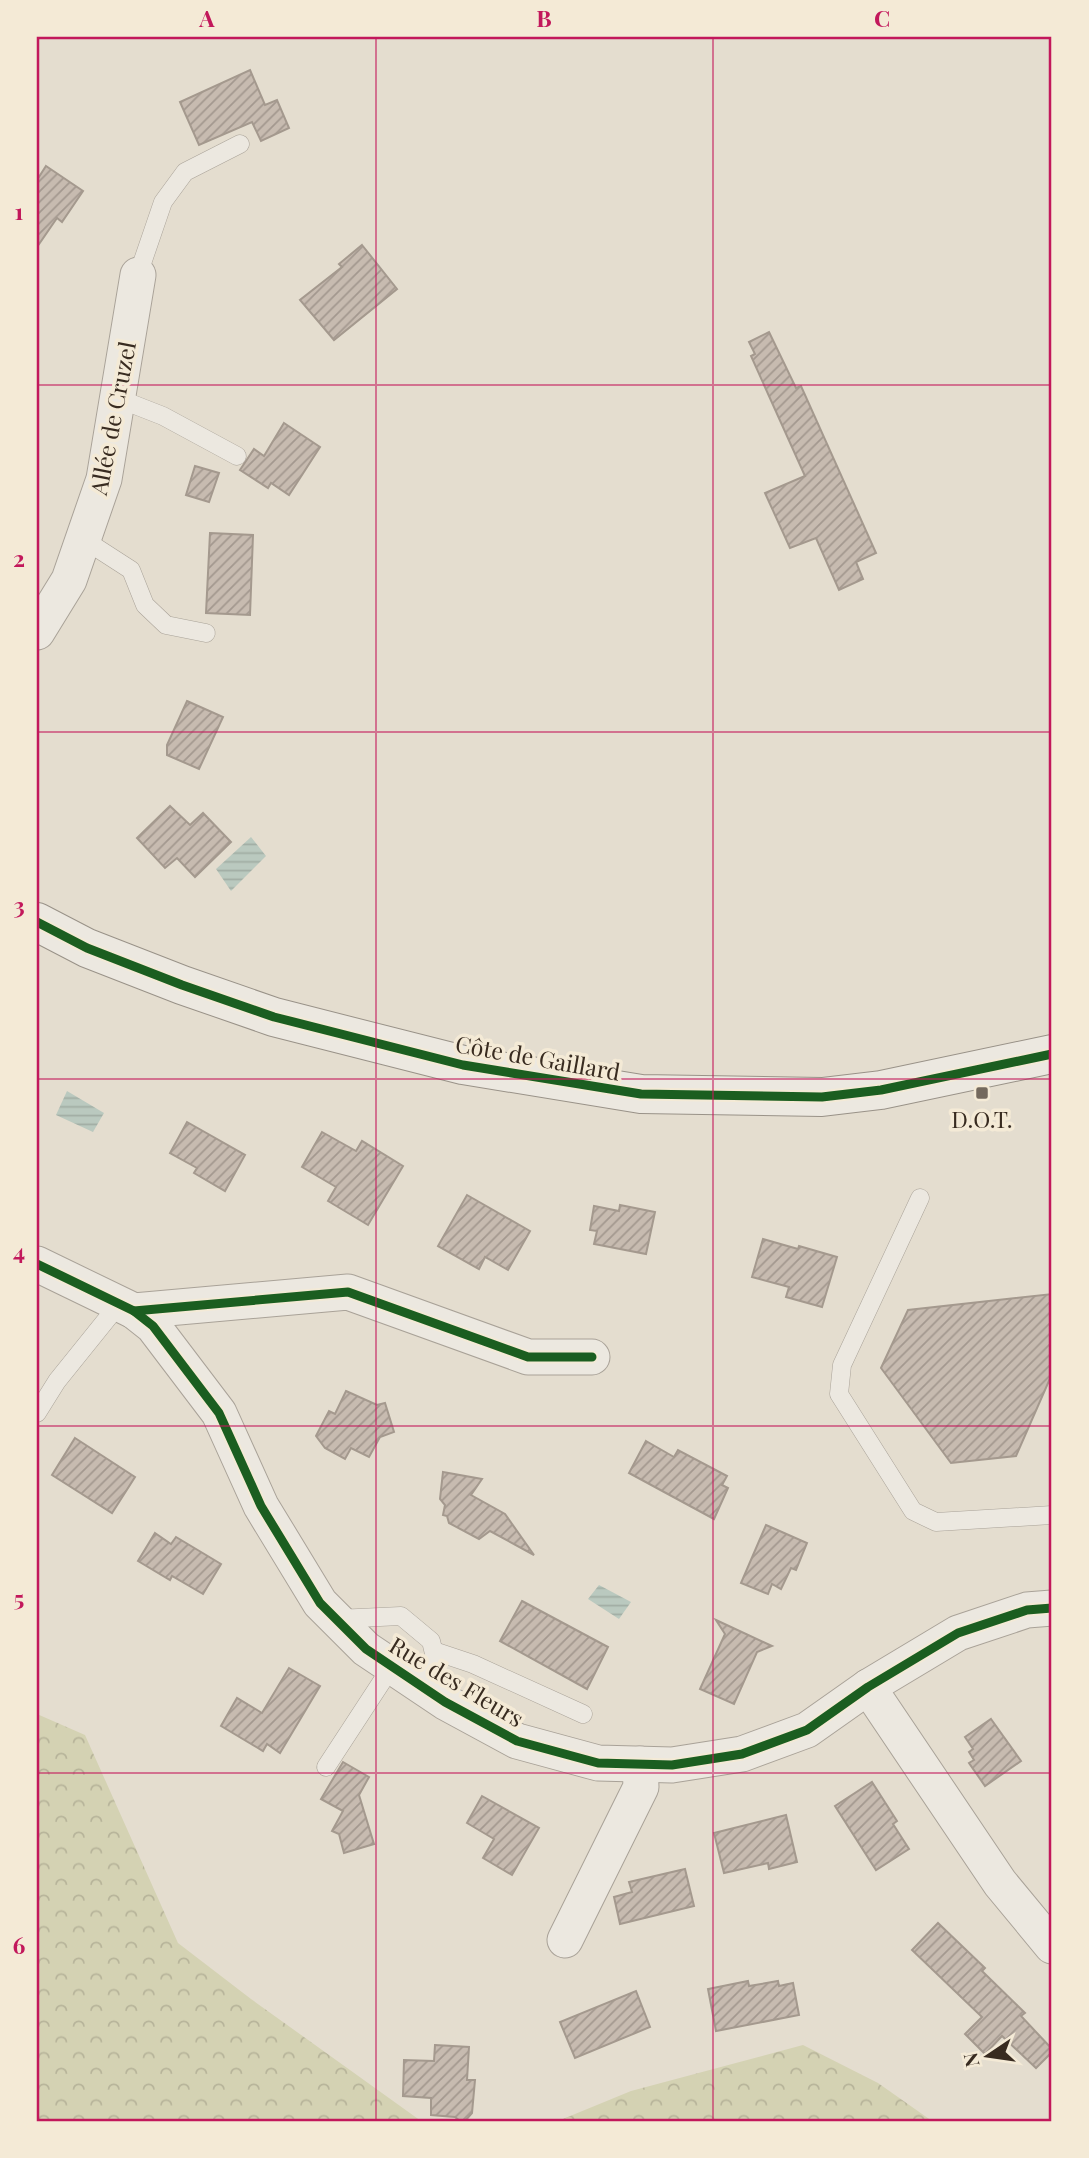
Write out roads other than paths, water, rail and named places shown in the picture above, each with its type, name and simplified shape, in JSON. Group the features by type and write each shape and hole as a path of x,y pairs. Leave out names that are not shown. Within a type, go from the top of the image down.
{"street":[{"name":"Allée de Cruzel","path":"37,632 69,580 104,479 138,275"},
{"name":"Côte de Gaillard","path":"37,922 87,948 274,1017 463,1065 641,1094 822,1097 881,1090 1052,1054"},
{"name":"Rue des Fleurs","path":"37,1264 126,1308 153,1326 219,1413 261,1506 320,1603 366,1649 445,1702 517,1741 597,1763 672,1765 743,1754 807,1730 868,1687 958,1633 1027,1610 1052,1608"},
{"path":"126,1308 348,1292 528,1357 592,1357"},
{"path":"868,1687 1000,1883 1052,1946"},
{"path":"565,1940 641,1787 640,1764"}],"lane":[{"path":"138,275 163,202 185,173 240,144"},
{"path":"117,398 163,416 237,456"},
{"path":"83,539 131,570 145,605 166,625 206,633"},
{"path":"920,1198 842,1364 839,1394 913,1511 936,1521 1052,1515"},
{"path":"37,1413 57,1381 126,1308"},
{"path":"336,1619 401,1616 431,1641 436,1662 425,1689"},
{"path":"434,1651 473,1664 583,1714"},
{"path":"326,1767 392,1666"}],"place":[{"name":"D.O.T.","path":"982,1093"}]}
